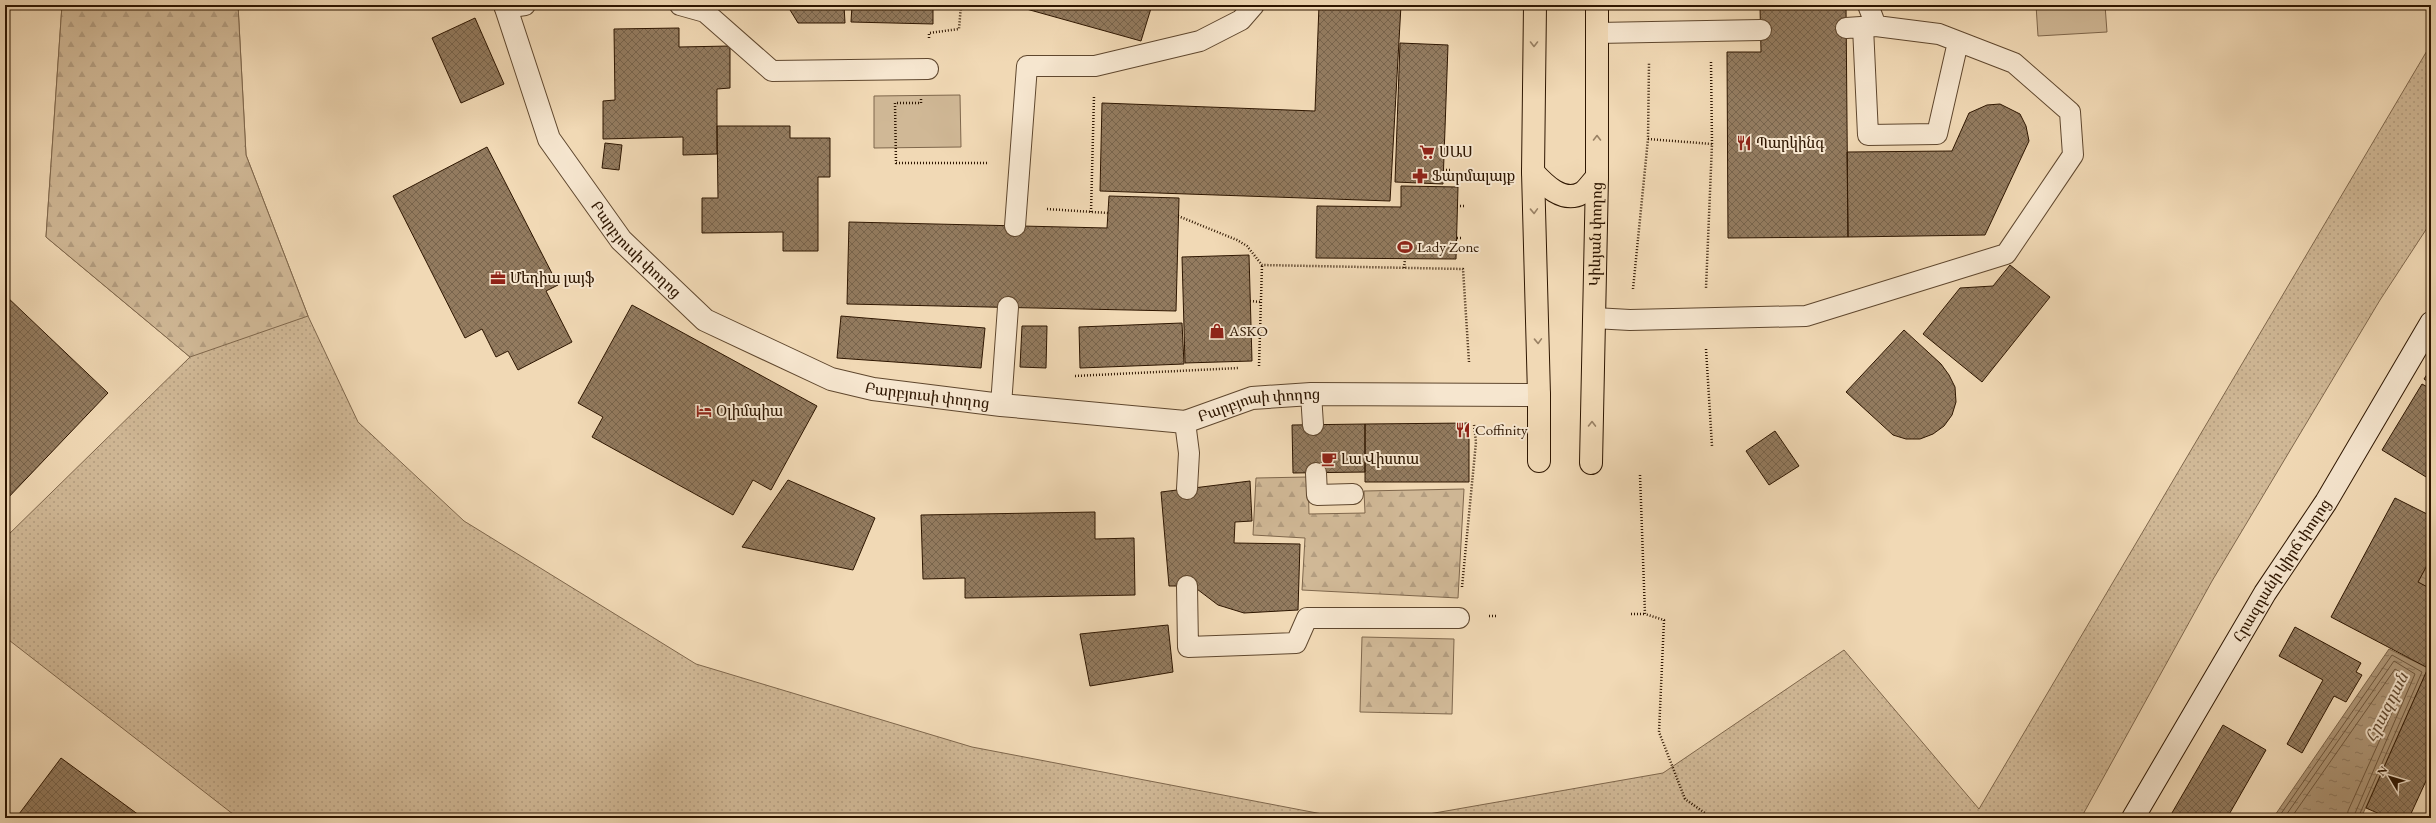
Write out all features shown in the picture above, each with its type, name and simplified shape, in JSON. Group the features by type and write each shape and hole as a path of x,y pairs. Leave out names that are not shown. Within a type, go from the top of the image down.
{"main road":[{"path":"1535,5 1533,172 1539,394 1539,461"},
{"name":"Կիևյան փողոց","path":"1591,463 1596,177 1597,5"},
{"path":"1533,172 1551,189 1560,194 1570,195 1581,194 1596,177"}],"street":[{"name":"Բարբյուսի փողոց","path":"512,6 549,139 621,240 705,320 831,379 873,389 1001,405 1185,422 1252,398 1311,394 1539,394"},
{"name":"Հրազդանի կիրճ փողոց","path":"2133,818 2265,593 2326,502 2431,323"}],"lane":[{"path":"680,5 705,12 772,71 928,69"},
{"path":"1015,226 1027,66 1095,66 1200,41 1241,20 1254,5"},
{"path":"1868,5 1862,27 1868,135 1937,134 1958,42"},
{"path":"1594,318 1806,316 2006,254 2073,155 2070,112 2014,63 1939,34 1862,27"},
{"path":"1597,33 1761,30"},
{"path":"1001,405 1008,307"},
{"path":"1311,394 1313,425"},
{"path":"1185,422 1189,453 1186,489"},
{"path":"1316,473 1317,495 1353,494"},
{"path":"1187,586 1188,647 1296,643 1307,618 1459,618"}],"path":[{"path":"929,33 959,29 961,5"},
{"path":"1650,31 1648,139 1712,144"},
{"path":"1711,31 1712,144 1705,318 1712,446"},
{"path":"1091,212 1095,66"},
{"path":"921,103 895,103 896,163 1019,164"},
{"path":"1443,170 1450,170"},
{"path":"1457,206 1464,206"},
{"path":"1071,210 1108,213"},
{"path":"1178,216 1237,240 1247,246 1262,265 1259,366 1253,367"},
{"path":"1457,238 1463,238"},
{"path":"1404,268 1405,259"},
{"path":"1262,265 1463,269 1476,442 1459,618"},
{"path":"1250,301 1261,302"},
{"path":"1075,376 1246,367"},
{"path":"1640,475 1645,614"},
{"path":"1631,614 1645,614 1664,620 1659,732 1684,799 1712,818"}],"green space":[{"path":"62,5 238,5 246,155 308,316 358,422 464,521 696,664 972,747 1343,818 238,818 5,637 5,538 190,357 46,237"},
{"path":"62,5 238,5 246,155 308,316 190,357 46,237"},
{"path":"2036,5 2105,5 2107,32 2038,36"},
{"path":"2431,44 2431,222 2380,300 2212,581 2081,818 1406,818 1663,773 1844,650 1979,809"},
{"path":"960,95 961,147 874,148 874,96"},
{"path":"1308,477 1309,514 1365,513 1364,491 1464,489 1458,598 1302,590 1305,538 1253,535 1256,478"},
{"path":"1362,637 1454,639 1452,714 1360,712"}],"water":[{"path":"2431,558 2431,589 2418,582"},
{"name":"Հրազդան","path":"2389,649 2428,668 2361,818 2273,818"}],"building":[{"path":"787,5 844,5 845,23 798,23"},
{"path":"852,5 933,5 933,24 851,22"},
{"path":"1012,5 1152,5 1141,41"},
{"path":"1319,5 1401,5 1390,201 1100,191 1102,103 1315,111"},
{"path":"1672,5 1781,5 1781,7 1672,8"},
{"path":"1846,6 1848,237 1728,238 1727,52 1761,52 1760,7"},
{"path":"475,18 504,84 461,103 432,38"},
{"path":"679,28 679,47 730,46 730,88 717,89 717,154 683,155 683,137 603,139 603,101 615,100 614,29"},
{"path":"1400,43 1448,45 1443,184 1395,182"},
{"path":"2000,104 2020,114 2026,126 2029,141 1985,235 1848,237 1847,152 1952,151 1969,113 1987,105"},
{"path":"717,126 790,126 790,138 830,138 830,177 818,177 818,251 783,251 783,232 702,233 702,198 718,198"},
{"path":"605,143 622,145 619,170 602,168"},
{"path":"487,147 558,285 546,291 572,342 518,370 508,351 496,357 482,329 465,338 393,196"},
{"path":"1401,186 1458,187 1456,259 1316,258 1317,206 1401,207"},
{"path":"1109,196 1179,198 1176,311 847,304 849,222 1107,228"},
{"name":"ASKO","path":"1249,255 1252,361 1185,363 1182,257"},
{"path":"2010,265 2050,297 1982,382 1923,334 1960,288 1993,286"},
{"path":"5,295 108,393 5,501"},
{"name":"Օլիմպիա","path":"632,305 817,406 771,490 753,480 733,515 592,437 603,417 578,403"},
{"path":"841,316 985,328 981,368 837,358"},
{"path":"1182,323 1184,364 1080,368 1079,327"},
{"path":"1022,326 1047,326 1046,368 1020,367"},
{"path":"1904,330 1941,364 1955,387 1956,402 1952,415 1944,426 1933,434 1920,439 1906,439 1893,435 1846,392"},
{"path":"2431,368 2431,384 2424,379"},
{"path":"2422,384 2431,389 2431,480 2382,450"},
{"path":"1469,423 1469,482 1365,482 1365,424"},
{"name":"Լա Վիստա","path":"1365,424 1365,472 1293,473 1292,425"},
{"path":"1775,431 1799,466 1769,485 1746,451"},
{"path":"788,480 875,518 853,570 742,547"},
{"path":"1250,481 1252,521 1235,522 1234,543 1300,544 1298,610 1244,613 1218,605 1193,586 1169,586 1161,492"},
{"path":"2395,498 2431,516 2431,558 2418,582 2431,589 2431,770 2409,818 2389,818 2366,808 2428,668 2331,617"},
{"path":"1095,512 1095,539 1134,538 1135,595 965,598 965,578 923,579 921,515"},
{"path":"1168,625 1173,672 1090,686 1080,634"},
{"path":"2295,627 2361,663 2356,672 2362,675 2346,702 2334,696 2302,753 2287,744 2323,680 2279,656"},
{"path":"2223,725 2266,750 2227,818 2169,818"},
{"path":"61,758 143,818 16,818"}],"place":[{"name":"Պարկինգ","path":"1744,143"},
{"name":"ՍԱՍ","path":"1427,152"},
{"name":"Ֆարմալայք","path":"1420,176"},
{"name":"Lady Zone","path":"1405,247"},
{"name":"Մեդիա լայֆ","path":"498,278"},
{"name":"ASKO","path":"1217,331"},
{"name":"Օլիմպիա","path":"704,411"},
{"name":"Coffinity","path":"1463,430"},
{"name":"Լա Վիստա","path":"1329,459"}]}
